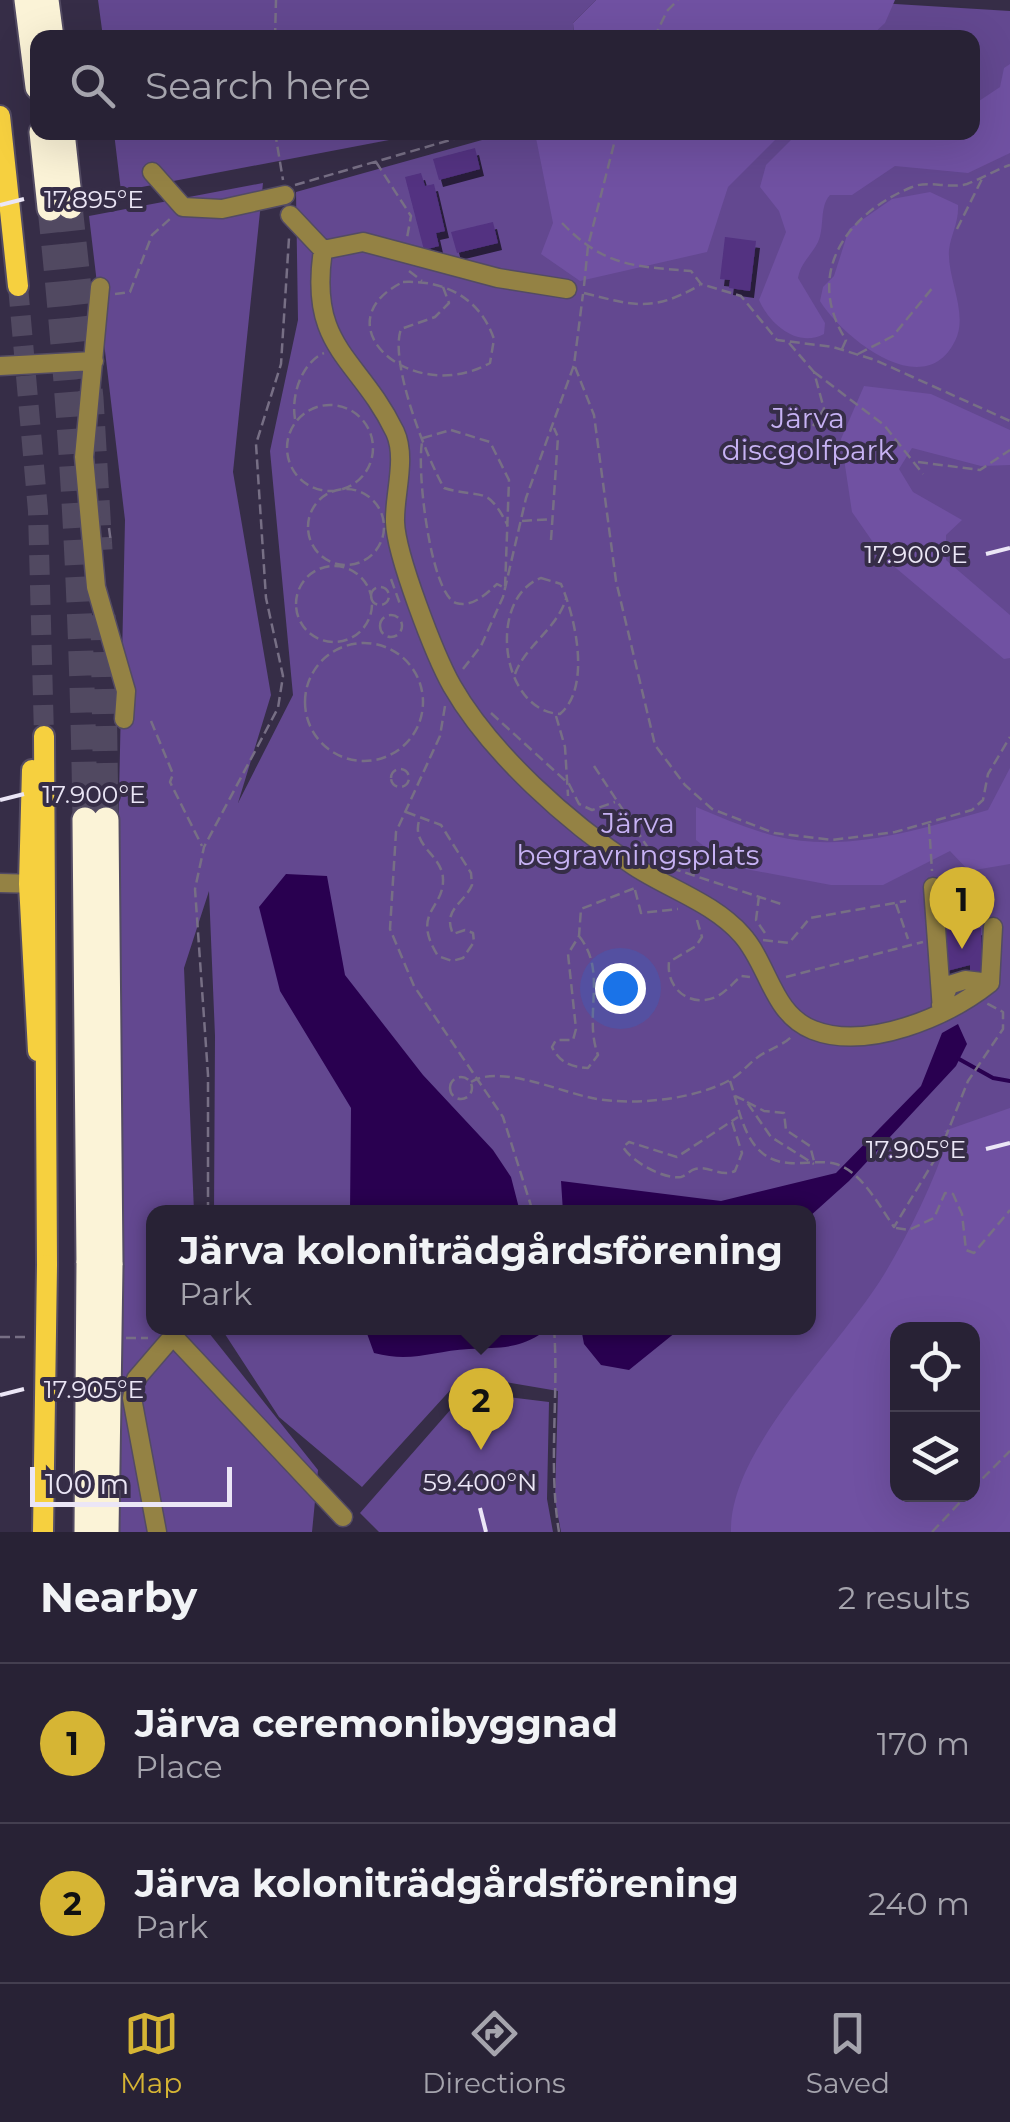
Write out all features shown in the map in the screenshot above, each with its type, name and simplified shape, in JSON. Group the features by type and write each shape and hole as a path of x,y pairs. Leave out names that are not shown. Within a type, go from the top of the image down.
{"highway":[{"path":"27,0 31,30"},
{"path":"46,0 50,30"},
{"path":"44,140 60,207 62,140"},
{"path":"95,820 106,1532"},
{"path":"86,1532 100,1264"}],"main road":[{"path":"0,116 12,286 0,230"},
{"path":"39,736 38,884 47,1107 43,1532"}],"street":[{"path":"152,172 183,207 222,209 284,192"},
{"path":"290,216 323,250"},
{"path":"323,250 363,242 498,278 575,291"},
{"path":"323,250 317,288 327,333 397,435 395,523 451,685 480,728 560,810 635,867 690,896 742,935 784,1010 800,1023 816,1031 852,1036 879,1034 970,998 990,984"},
{"path":"100,287 84,457 96,587 126,691 124,719"},
{"path":"0,366 94,361"},
{"path":"0,883 38,884"},
{"path":"933,887 934,941 942,1008"},
{"path":"990,984 993,927"},
{"path":"942,1008 949,985 965,980 990,984"},
{"path":"157,1532 132,1398 136,1379 174,1336 343,1518"}],"path":[{"path":"274,30 276,0"},
{"path":"658,30 667,10 678,0"},
{"path":"276,140 284,192 375,160 449,140"},
{"path":"530,1205 503,1116 414,986 390,929 396,832 440,736 451,685 481,646 505,588 520,522 574,366 575,291 615,140"},
{"path":"375,160 410,216 412,230 399,252"},
{"path":"842,350 846,340 831,316 826,287 839,246 853,222 916,185 966,184 1010,165"},
{"path":"956,228 984,175"},
{"path":"118,295 130,292 152,235 183,207"},
{"path":"208,1205 208,1075 195,889 204,847 283,692 281,660 266,598 256,444 281,364 290,216"},
{"path":"562,223 588,246 618,264 691,271 701,284 741,296 776,340 857,354 1010,421"},
{"path":"402,282 442,286 461,294 490,326 495,354 490,363 460,375 404,370 376,348 372,328 374,306 384,291 402,282"},
{"path":"575,291 644,306 665,304 701,284"},
{"path":"442,286 449,303 443,312 401,329 397,340 404,370 402,383 444,488 484,492 496,500 509,528"},
{"path":"857,354 893,336 934,286"},
{"path":"788,342 814,372 884,425 923,474"},
{"path":"296,421 319,406 333,405 358,416 368,426 372,440 369,467 351,486 336,490 315,504 309,538 322,557 355,564 375,552 381,542 383,518 370,498 336,490 313,488 294,471 287,446 296,421 293,406 298,386 314,358 340,353"},
{"path":"574,366 594,414 616,581 654,744 686,785 712,809 774,833 832,840 928,822 972,810 983,800 988,774 1010,736"},
{"path":"813,426 824,410 814,372"},
{"path":"552,425 558,437 552,540"},
{"path":"423,438 451,430 490,442 509,480 505,588"},
{"path":"423,438 418,472 428,532 448,598 459,604 473,602 497,584 505,588"},
{"path":"917,462 980,470 1010,450"},
{"path":"520,522 554,519"},
{"path":"109,528 111,542"},
{"path":"372,596 369,619 354,637 343,641 320,640 302,626 296,603 303,581 323,567 336,566 358,574 372,596 375,603 383,604 390,591 378,588 372,596"},
{"path":"542,578 561,584 566,597 580,684 563,713 542,714 522,698 514,676 508,640 511,611 524,585 542,578"},
{"path":"514,676 520,661 555,623 566,597"},
{"path":"498,610 511,611"},
{"path":"380,623 390,615 401,621 399,634 386,636"},
{"path":"369,619 380,623 386,636 383,646"},
{"path":"353,644 383,646 405,659 416,674 423,710 417,728 392,755 356,761 338,756 322,745 305,713 310,676 336,650 353,644"},
{"path":"488,711 569,784 580,804 592,810 616,801"},
{"path":"556,714 569,784 567,803 560,810"},
{"path":"151,721 173,774 170,782 196,840 204,847"},
{"path":"594,766 660,864 784,905"},
{"path":"409,780 417,783"},
{"path":"405,812 441,825 471,872 472,885 452,910 450,928 453,934 466,930 473,934 474,942 463,958 452,961 438,956 427,923 444,880 440,868 421,846 416,829 420,818"},
{"path":"928,822 933,887"},
{"path":"579,936 593,962 591,1023 598,1054 588,1068 574,1067 558,1058 552,1047 556,1040 573,1040 576,1030 568,954 579,936 581,909 635,888 641,912 650,915 674,908 689,912 700,923 702,937 696,946 668,962 668,974 689,1000 714,998 742,976 767,977 910,942 934,941"},
{"path":"759,896 756,920 775,942 789,943 810,918 906,901"},
{"path":"896,903 910,942"},
{"path":"748,946 768,937"},
{"path":"894,1228 940,1151 968,1082 1002,1030 1002,1012 970,998"},
{"path":"471,1082 464,1076 454,1079 452,1094 467,1098 471,1082 479,1077 512,1078 592,1098 634,1102 651,1097 676,1099 730,1081 760,1055 789,1041 800,1023"},
{"path":"730,1081 739,1116 764,1155 782,1162 837,1164 861,1182 894,1228 909,1230 934,1218 944,1193 953,1194 962,1214 966,1250 974,1254 1010,1210"},
{"path":"735,1096 764,1111 784,1113 786,1130 810,1146 815,1164"},
{"path":"746,1101 761,1128 815,1164"},
{"path":"732,1122 742,1153 736,1171 728,1174 697,1168 679,1178 666,1176 623,1148 629,1142 677,1157 739,1116"},
{"path":"554,1335 558,1390 554,1502 558,1532"},
{"path":"980,1481 1010,1451"},
{"path":"932,1532 960,1502"}],"green space":[{"path":"98,0 596,0 573,23 573,30 102,30"},
{"name":"Järva begravningsplats","path":"830,0 1010,11 1010,1406 980,1346 980,1322 890,1322 890,1502 899,1502 905,1532 561,1532 555,1500 558,1391 464,1375 362,1487 279,1417 226,1335 816,1335 816,1205 214,1205 215,1036 209,891 184,968 194,1205 146,1205 146,1335 211,1335 318,1470 312,1532 103,1532 125,520 89,216 263,183 233,472 271,695 238,803 293,695 270,451 298,320 296,192 482,140 980,140 980,30 698,30"},
{"path":"115,140 389,140 121,191"},
{"path":"466,1392 549,1402 547,1499 553,1532 379,1532 360,1513"}],"shaded area":[{"path":"596,0 895,0 878,30 574,30 573,23"},
{"path":"1010,64 1010,153 968,173 895,166 852,195 830,195 824,205 818,242 798,278 825,323 824,334 814,338 795,336 770,318 759,300 786,232 779,211 760,187 766,165 791,140 980,140 980,100 1000,87 1004,68"},
{"path":"537,140 775,140 728,187 707,252 580,281 541,254 553,223"},
{"path":"930,192 958,205 949,261 959,308 959,331 941,359 924,366 904,366 864,346 820,301 823,287 834,276 849,229 892,199"},
{"path":"864,386 931,394 1010,430 1010,465 981,466 912,448 899,469 913,492 962,520 946,535 946,560 1010,615 1010,658 1004,659 884,558 852,512 841,439"},
{"path":"1010,768 1010,864 969,871 950,851 883,885 831,885 730,866 696,840 696,807 755,830 802,841 855,841 910,831 988,810"},
{"path":"286,874 327,876 345,975 423,1075 493,1150 511,1177 518,1205 350,1205 351,1108 280,991 259,907"},
{"path":"958,1024 967,1044 956,1066 849,1181 816,1211 816,1205 563,1205 561,1181 721,1201 836,1173 921,1086 942,1033"},
{"path":"1010,1108 1010,1532 731,1532 735,1500 748,1466 791,1398 885,1273 912,1223 949,1135 944,1131"},
{"path":"368,1335 539,1335 505,1347 400,1357 374,1353"},
{"path":"582,1335 672,1335 629,1370 601,1365 584,1344"}],"building":[{"path":"475,148 480,169 439,180 433,159"},
{"path":"421,173 425,186 434,184 445,231 436,233 439,246 424,250 405,177"},
{"path":"493,222 498,243 457,253 451,232"},
{"path":"725,237 756,241 750,291 729,288 730,280 720,279"},
{"path":"981,928 982,971 970,972 970,965 943,972 942,930"}],"waterway":[{"path":"959,1059 993,1078 1010,1081"}],"tunnel":[{"path":"70,206 91,398 100,550"},
{"path":"50,208 75,513 85,820"},
{"path":"18,286 38,511 44,736"},
{"path":"103,615 106,820"}],"place":[{"name":"Järva ceremonibyggnad","path":"962,949"},
{"name":"Järva koloniträdgårdsförening","path":"481,1450"}],"park label":[{"name":"Järva discgolfpark","path":"808,434"}]}
